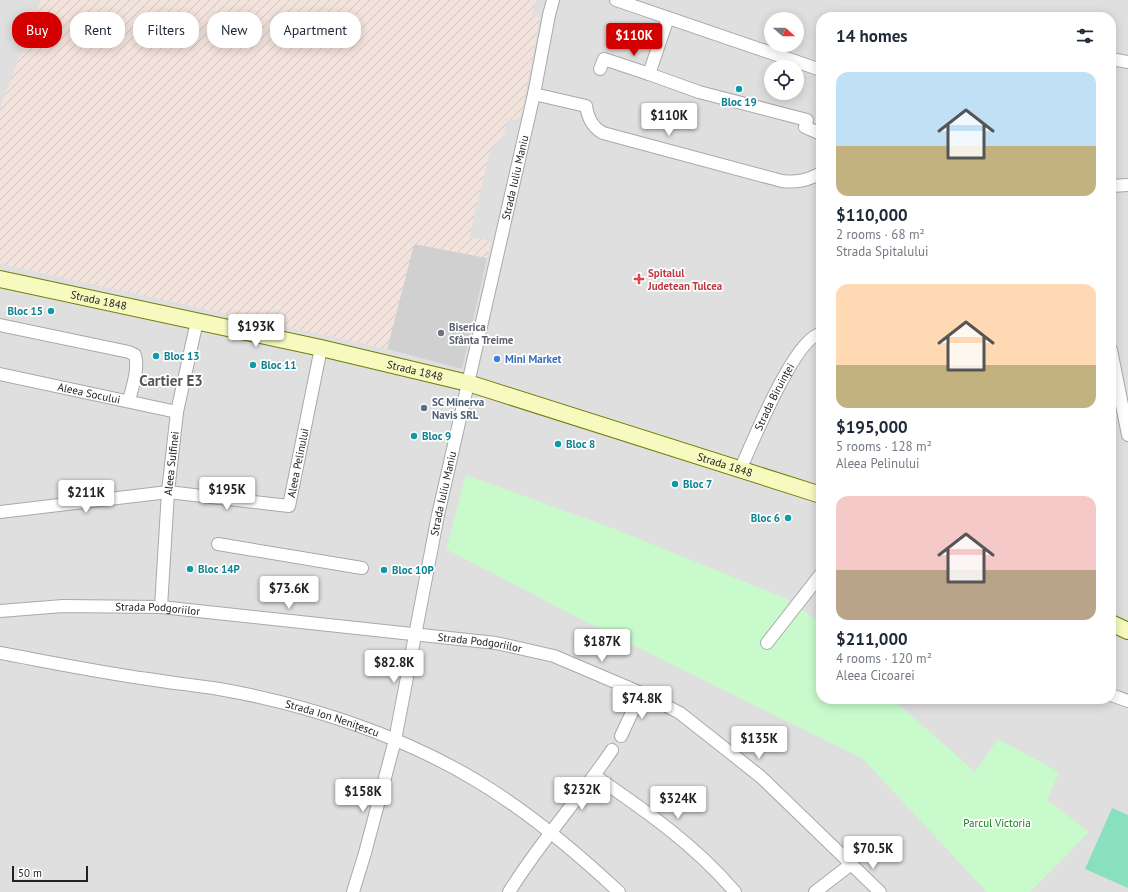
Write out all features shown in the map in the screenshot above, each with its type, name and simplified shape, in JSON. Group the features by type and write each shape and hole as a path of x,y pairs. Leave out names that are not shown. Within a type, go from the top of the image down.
{"main road":[{"name":"Strada 1848","path":"0,279 321,348 468,383 816,493"},
{"path":"1116,625 1128,631"}],"street":[{"name":"Strada Iuliu Maniu","path":"353,892 395,740 438,515 534,94 553,0"},
{"path":"616,0 816,68"},
{"path":"649,74 668,18"},
{"path":"600,69 604,59 699,92 807,120 805,127 816,132"},
{"path":"1116,60 1128,62"},
{"path":"534,94 586,106 590,122 603,133 782,181 794,183 816,176"},
{"path":"1116,186 1128,185"},
{"name":"Aleea Sulfinei","path":"160,607 168,492 177,412 197,321"},
{"path":"0,325 129,352 135,355 137,362 136,370 129,401"},
{"name":"Strada Biruinței","path":"740,470 755,435 790,366 805,345 816,336"},
{"name":"Aleea Pelinului","path":"168,492 289,506 321,348"},
{"path":"1116,369 1124,399 1128,435"},
{"name":"Aleea Socului","path":"0,374 177,412"},
{"path":"0,512 168,492"},
{"path":"218,544 362,568"},
{"path":"767,643 816,580"},
{"name":"Strada Podgoriilor","path":"0,611 63,606 160,607 346,628 416,633 496,643 554,656 641,693 680,713 756,773 850,865 880,892"},
{"name":"Strada Ion Nenițescu","path":"0,654 148,680 218,689 278,701 355,725 395,740 437,759 477,780 551,831 619,892"},
{"path":"621,736 641,693"},
{"path":"1116,697 1128,701"},
{"path":"509,892 551,831 595,776 612,750"},
{"path":"595,776 679,836 702,856 735,892"},
{"path":"815,892 850,865"}],"shaded area":[{"path":"0,0 1128,0 1128,892 0,892"},
{"path":"41,0 536,0 532,16 540,18 522,111 520,117 515,120 507,119 504,134 490,151 469,237 491,241 487,258 414,244 387,349 0,264 0,108 23,48 62,48 62,12 36,12"},
{"path":"414,244 487,258 462,369 387,349"}],"green space":[{"name":"Parcul Victoria","path":"466,475 612,528 787,599 816,619 816,704 896,704 975,772 998,739 1059,772 1047,800 1089,832 1030,892 987,892 863,759 588,623 446,549"},
{"path":"1112,808 1128,815 1128,888 1085,869"}],"place":[{"name":"Bloc 19","path":"739,89"},
{"name":"Spitalul Judetean Tulcea","path":"639,279"},
{"name":"Bloc 15","path":"51,311"},
{"name":"Biserica Sfânta Treime","path":"441,333"},
{"name":"Bloc 13","path":"156,356"},
{"name":"Mini Market","path":"497,359"},
{"name":"Bloc 11","path":"253,365"},
{"name":"SC Minerva Navis SRL","path":"424,408"},
{"name":"Bloc 9","path":"414,436"},
{"name":"Bloc 8","path":"558,444"},
{"name":"Bloc 7","path":"675,484"},
{"name":"Bloc 6","path":"788,518"},
{"name":"Bloc 14P","path":"190,569"},
{"name":"Bloc 10P","path":"384,570"}],"district":[{"name":"Cartier E3","path":"171,381"}]}
